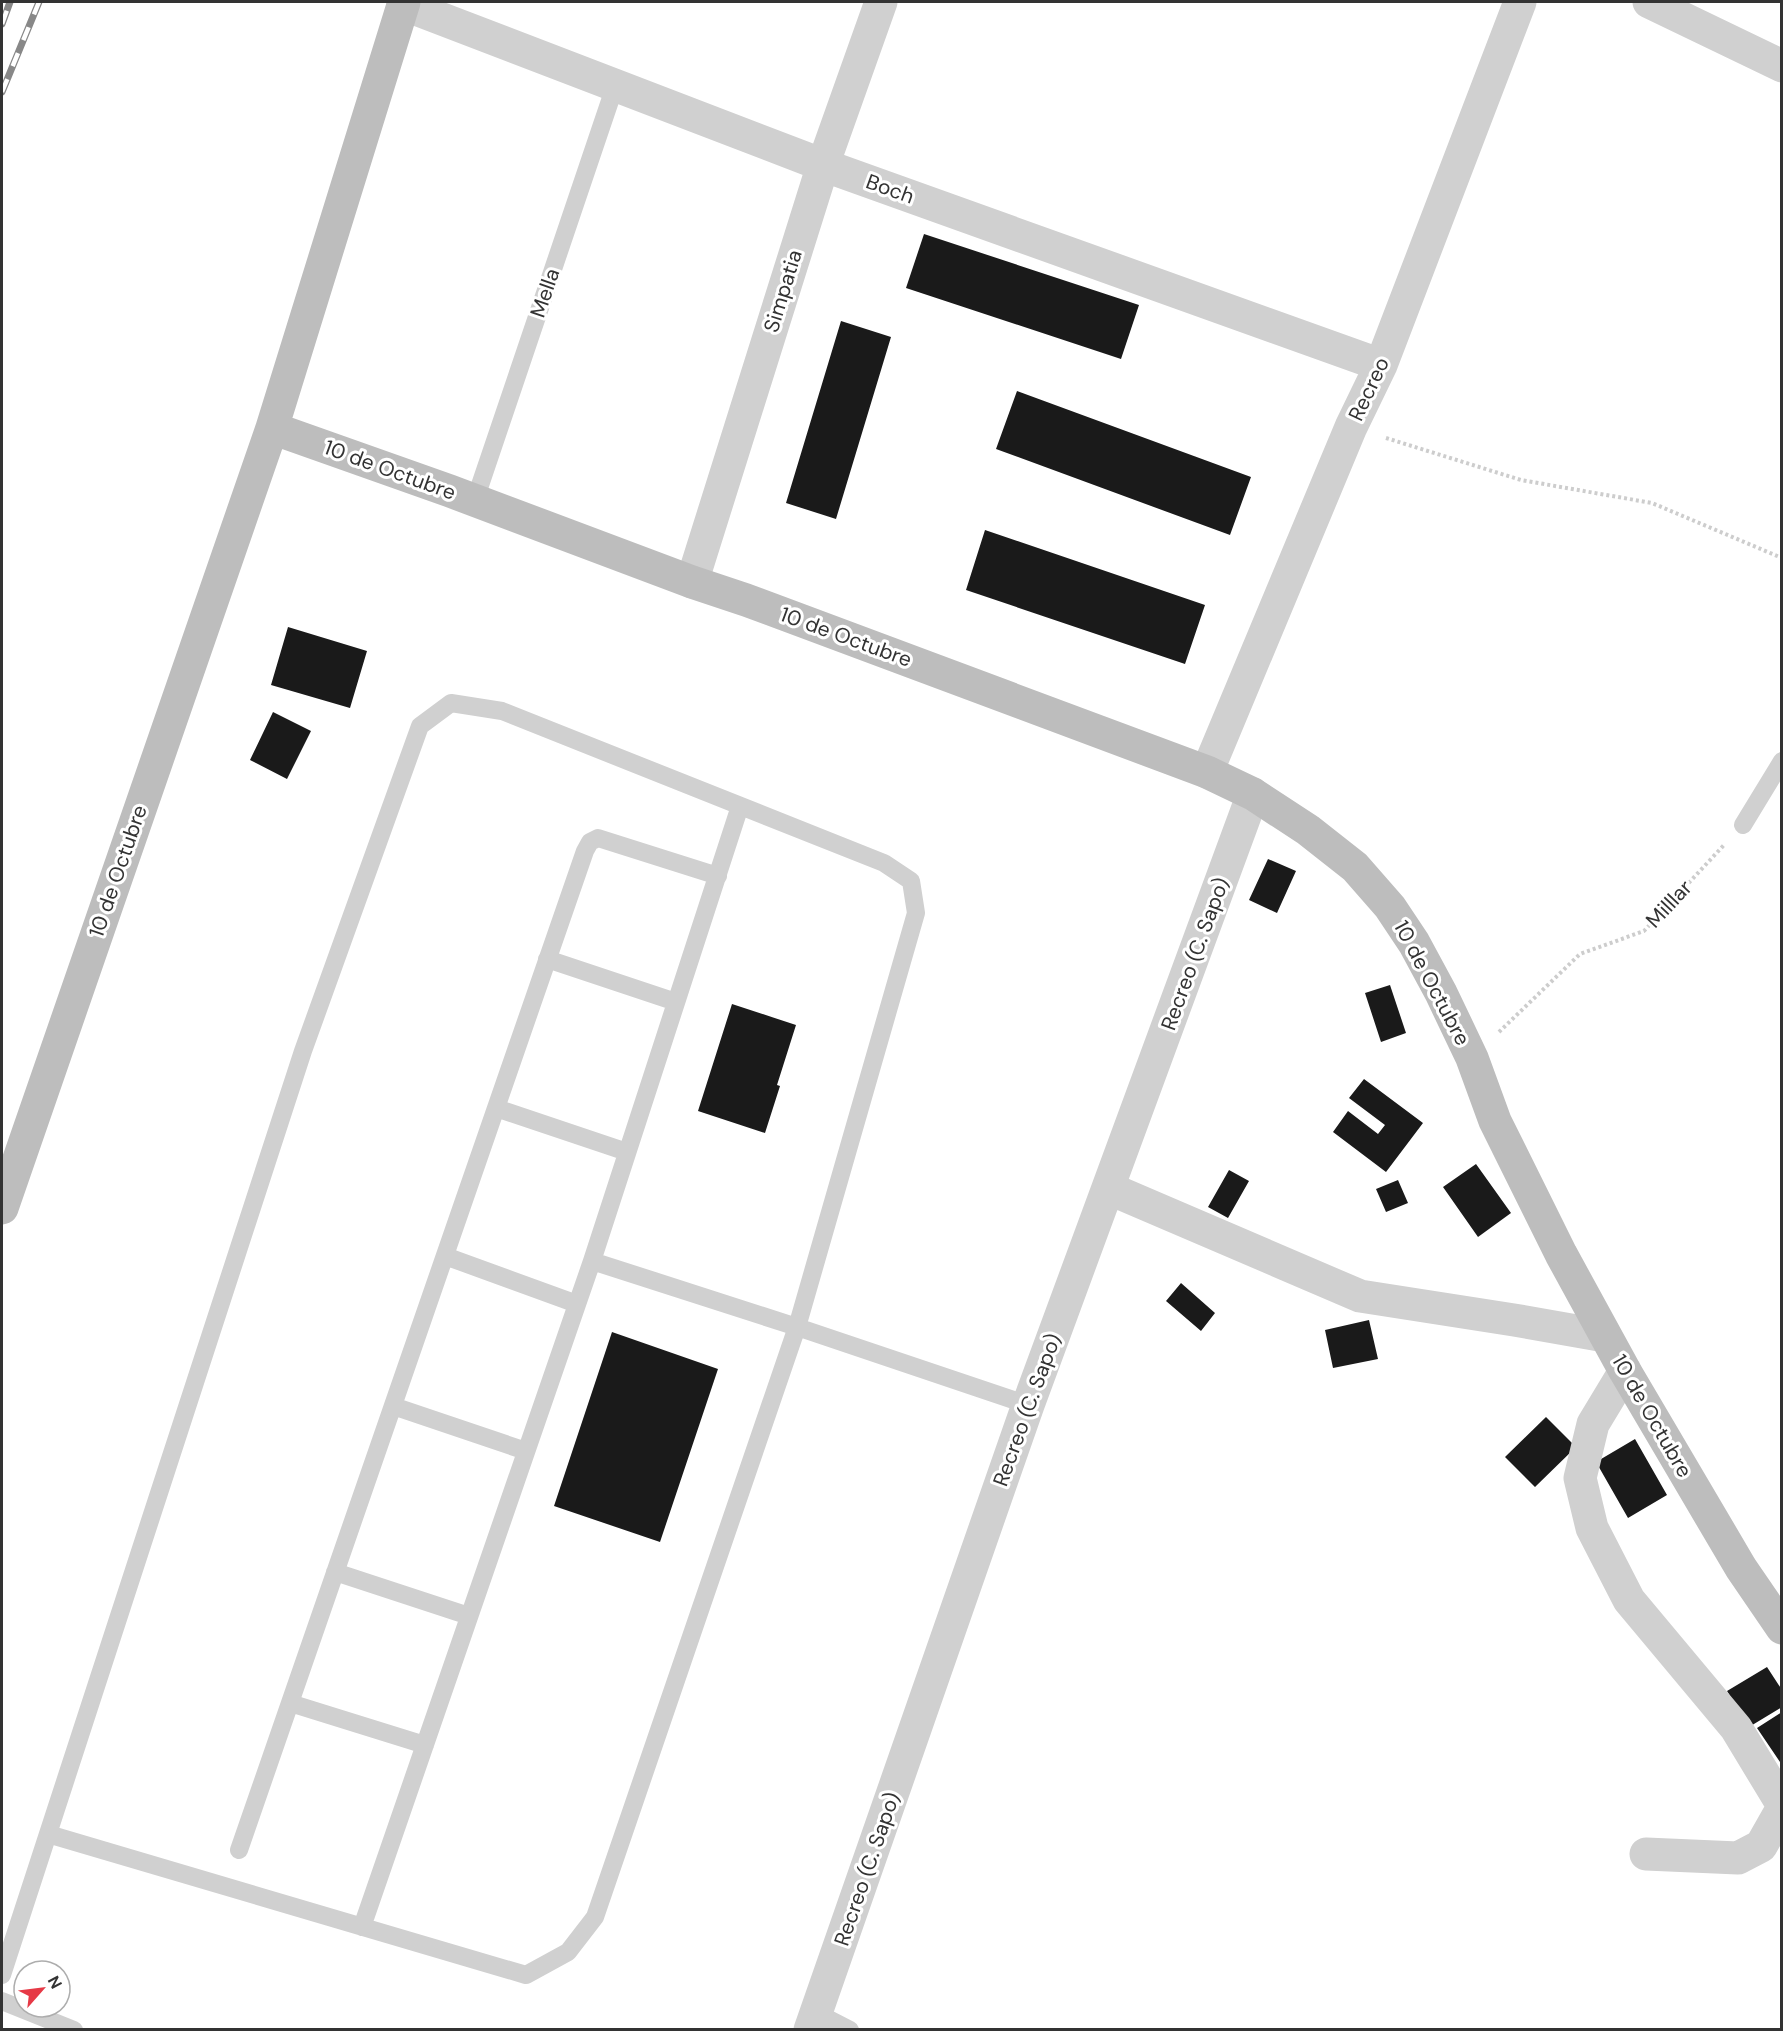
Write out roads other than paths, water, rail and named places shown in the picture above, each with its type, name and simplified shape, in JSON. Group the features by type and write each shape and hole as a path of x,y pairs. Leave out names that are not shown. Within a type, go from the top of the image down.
{"main road":[{"path":"272,428 404,3"},
{"name":"10 de Octubre","path":"2,1208 272,428 475,500 1208,772 1253,794 1308,830 1356,867 1390,907 1431,973 1472,1058 1496,1121 1561,1254 1625,1371 1741,1568 1782,1628"}],"street":[{"name":"Simpatia","path":"692,582 823,165 882,2"},
{"name":"Recreo","path":"1208,772 1351,427 1381,364 1520,2"},
{"path":"1649,2 1782,66"},
{"name":"Boch","path":"404,3 823,165 1381,364"},
{"name":"Recreo (C. Sapo)","path":"814,2021 1028,1406 1253,794"},
{"path":"1108,1188 1360,1296 1605,1336"},
{"path":"1625,1371 1593,1424 1580,1478 1592,1528 1629,1600 1736,1728 1782,1806 1761,1846 1738,1858 1646,1854"}],"lane":[{"name":"Mella","path":"475,500 615,86"},
{"path":"2,1975 303,1051 420,726 451,703 502,711 884,863 911,881 916,913 797,1327 595,1917 568,1952 526,1975 48,1834"},
{"path":"1743,825 1782,761"},
{"path":"362,1927 592,1261 740,806"},
{"path":"239,1850 585,851 590,842 598,838 718,876"},
{"path":"547,959 676,1002"},
{"path":"496,1108 627,1152"},
{"path":"445,1256 577,1304"},
{"path":"592,1261 797,1327 1028,1406"},
{"path":"393,1406 526,1451"},
{"path":"335,1572 469,1616"},
{"path":"290,1703 424,1745"},
{"path":"2,2001 74,2030"},
{"path":"814,2021 850,2030"}],"railway":[{"path":"2,24 10,2"},
{"path":"2,92 39,2"}]}
